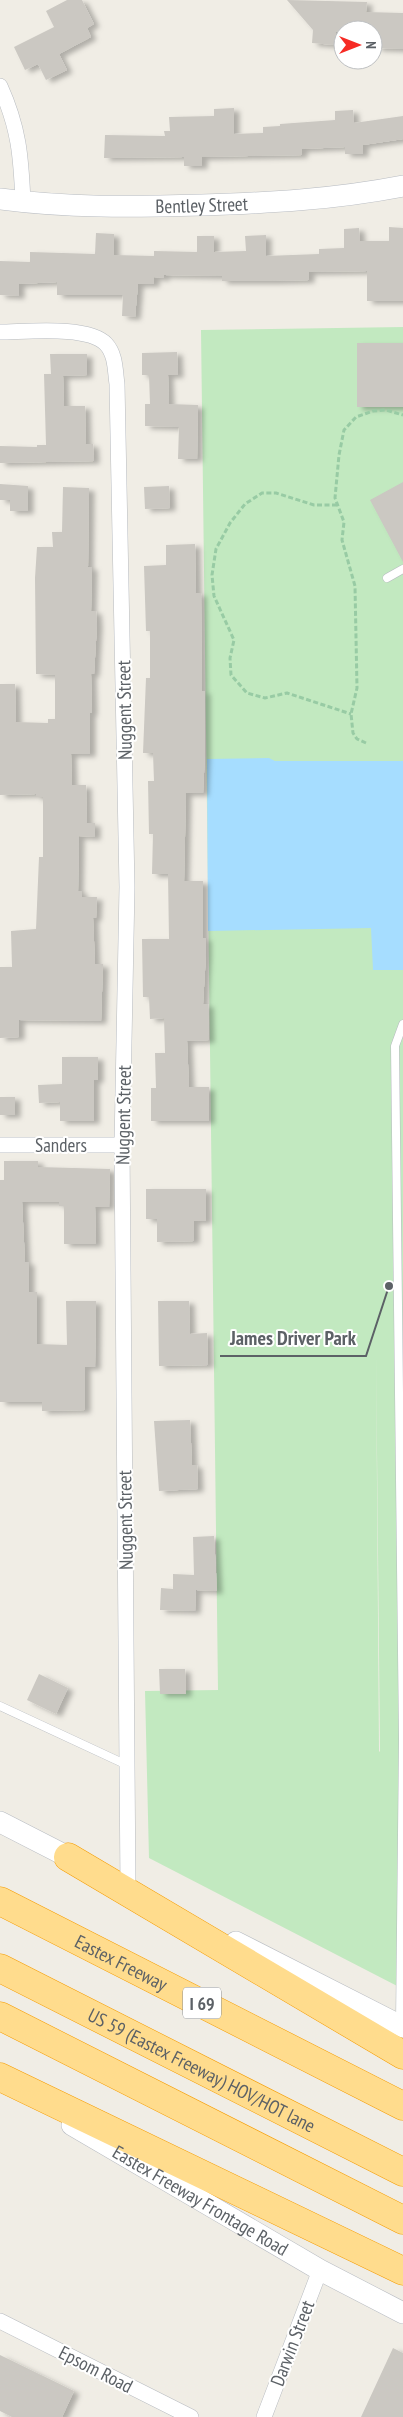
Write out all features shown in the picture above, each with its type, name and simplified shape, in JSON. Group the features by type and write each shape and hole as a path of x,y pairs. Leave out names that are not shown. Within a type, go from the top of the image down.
{"highway":[{"path":"68,1857 403,2055"},
{"name":"Eastex Freeway","path":"0,1901 403,2106"},
{"name":"US 59 (Eastex Freeway) HOV/HOT lane","path":"0,1968 403,2172"},
{"path":"0,2016 403,2220"},
{"path":"0,2077 403,2271"}],"main road":[{"name":"Bentley Street","path":"0,199 96,207 296,201 354,196 403,186"},
{"path":"0,1822 402,2026"},
{"name":"Eastex Freeway Frontage Road","path":"0,2085 60,2117 320,2270 403,2312"}],"street":[{"path":"0,86 12,113 19,141 22,202"},
{"name":"Nuggent Street","path":"0,332 84,333 92,335 106,344 114,359 117,384 127,858 122,1146 128,1888"},
{"name":"Sanders","path":"0,1145 122,1146"},
{"name":"Darwin Street","path":"264,2417 320,2270"},
{"name":"Epsom Road","path":"0,2321 191,2417"}],"lane":[{"path":"387,578 403,569"},
{"path":"402,2026 400,1158 395,1046 403,1024"},
{"path":"0,1706 128,1765"}],"path":[{"path":"366,743 357,739 353,733 351,714 357,688 355,586 342,540 344,522 335,498 339,455 344,430 349,423 364,413 386,410 403,415"},
{"path":"337,505 314,505 276,493 262,494 245,504 230,523 216,548 212,575 214,596 234,640 230,658 231,675 248,693 265,698 287,693 351,714"}],"green space":[{"path":"403,327 403,1989 149,1858 145,1691 218,1690 201,330","holes":["376,1351 380,1752 379,1751"]}],"water":[{"path":"269,758 275,761 403,761 403,970 373,970 371,928 208,931 207,759"}],"building":[{"path":"67,0 82,0 94,24 87,28 91,37 59,54 67,70 46,80 38,64 25,70 14,47 54,27 46,11"},
{"path":"287,0 367,2 366,12 403,13 403,49 383,48 383,20 333,20 333,45 312,43 313,30"},
{"path":"234,108 234,134 263,133 263,127 280,126 280,124 335,120 335,111 353,110 354,123 403,116 403,139 363,145 363,154 345,154 345,147 302,149 302,155 202,157 202,166 184,166 184,157 104,158 105,135 165,136 164,131 170,131 169,117 214,116 214,109"},
{"path":"389,227 403,228 403,301 367,301 367,271 309,272 309,280 272,281 222,281 222,276 164,275 164,278 154,277 154,284 138,284 135,317 122,316 123,295 57,295 57,282 19,284 19,296 0,295 0,261 30,262 30,252 95,254 96,233 114,234 114,255 154,256 154,251 197,252 197,236 214,236 214,252 246,251 245,236 266,235 266,256 319,254 319,249 344,248 344,229 359,228 360,241 389,241"},
{"path":"357,343 403,343 403,407 357,407"},
{"path":"177,352 178,375 168,375 169,404 198,405 197,459 178,459 179,427 145,426 145,404 150,404 149,375 142,375 142,353"},
{"path":"50,354 87,354 87,375 63,376 64,406 85,406 86,444 93,444 94,461 0,463 0,446 37,447 37,445 46,445 44,374 51,374"},
{"path":"403,482 403,562 370,500"},
{"path":"0,484 28,486 28,511 10,511 10,500 0,500"},
{"path":"169,486 170,508 145,509 144,487"},
{"path":"63,487 89,488 88,567 92,567 91,611 96,611 97,625 94,674 91,674 90,754 71,754 72,785 86,785 87,823 95,823 95,837 79,836 78,891 82,891 82,897 97,897 96,918 93,918 95,964 103,964 101,1021 19,1020 19,1037 0,1038 0,967 12,967 11,931 36,929 39,857 43,857 43,797 36,797 36,794 0,795 0,684 15,684 16,722 48,723 48,719 55,719 55,675 36,674 35,578 37,547 53,547 52,532 62,532"},
{"path":"195,544 196,593 201,593 202,691 205,691 205,753 203,793 186,793 184,881 203,881 203,938 206,938 206,954 203,1004 208,1004 209,1040 187,1041 189,1087 209,1087 209,1121 151,1121 151,1088 156,1088 155,1053 165,1053 164,1018 150,1019 149,997 143,997 142,939 169,939 168,874 152,874 153,834 149,834 148,781 154,781 153,753 143,753 146,678 150,678 150,631 146,631 144,566 166,565 166,545"},
{"path":"62,1057 98,1057 98,1080 94,1080 94,1121 60,1121 60,1102 39,1103 38,1085 62,1084"},
{"path":"0,1097 15,1097 15,1115 0,1115"},
{"path":"4,1161 38,1161 38,1167 110,1169 109,1207 95,1207 96,1244 64,1244 64,1206 59,1206 59,1202 22,1202 25,1262 29,1262 29,1292 37,1292 37,1344 67,1345 66,1301 96,1301 95,1367 85,1367 85,1410 42,1411 42,1402 0,1402 0,1180 4,1180"},
{"path":"146,1189 206,1189 206,1221 194,1221 194,1241 157,1242 157,1219 146,1219"},
{"path":"158,1301 189,1301 190,1334 207,1333 208,1365 159,1366"},
{"path":"190,1420 192,1465 197,1465 198,1489 159,1491 154,1421"},
{"path":"214,1536 217,1591 196,1590 195,1611 160,1610 161,1588 173,1589 173,1574 194,1575 193,1537"},
{"path":"159,1669 185,1669 186,1694 160,1694"},
{"path":"39,1674 68,1688 56,1714 27,1700"},
{"path":"393,2348 403,2353 403,2417 361,2417"},
{"path":"0,2355 74,2391 62,2417 12,2417 0,2411"}],"place":[{"name":"James Driver Park","path":"389,1286"}]}
